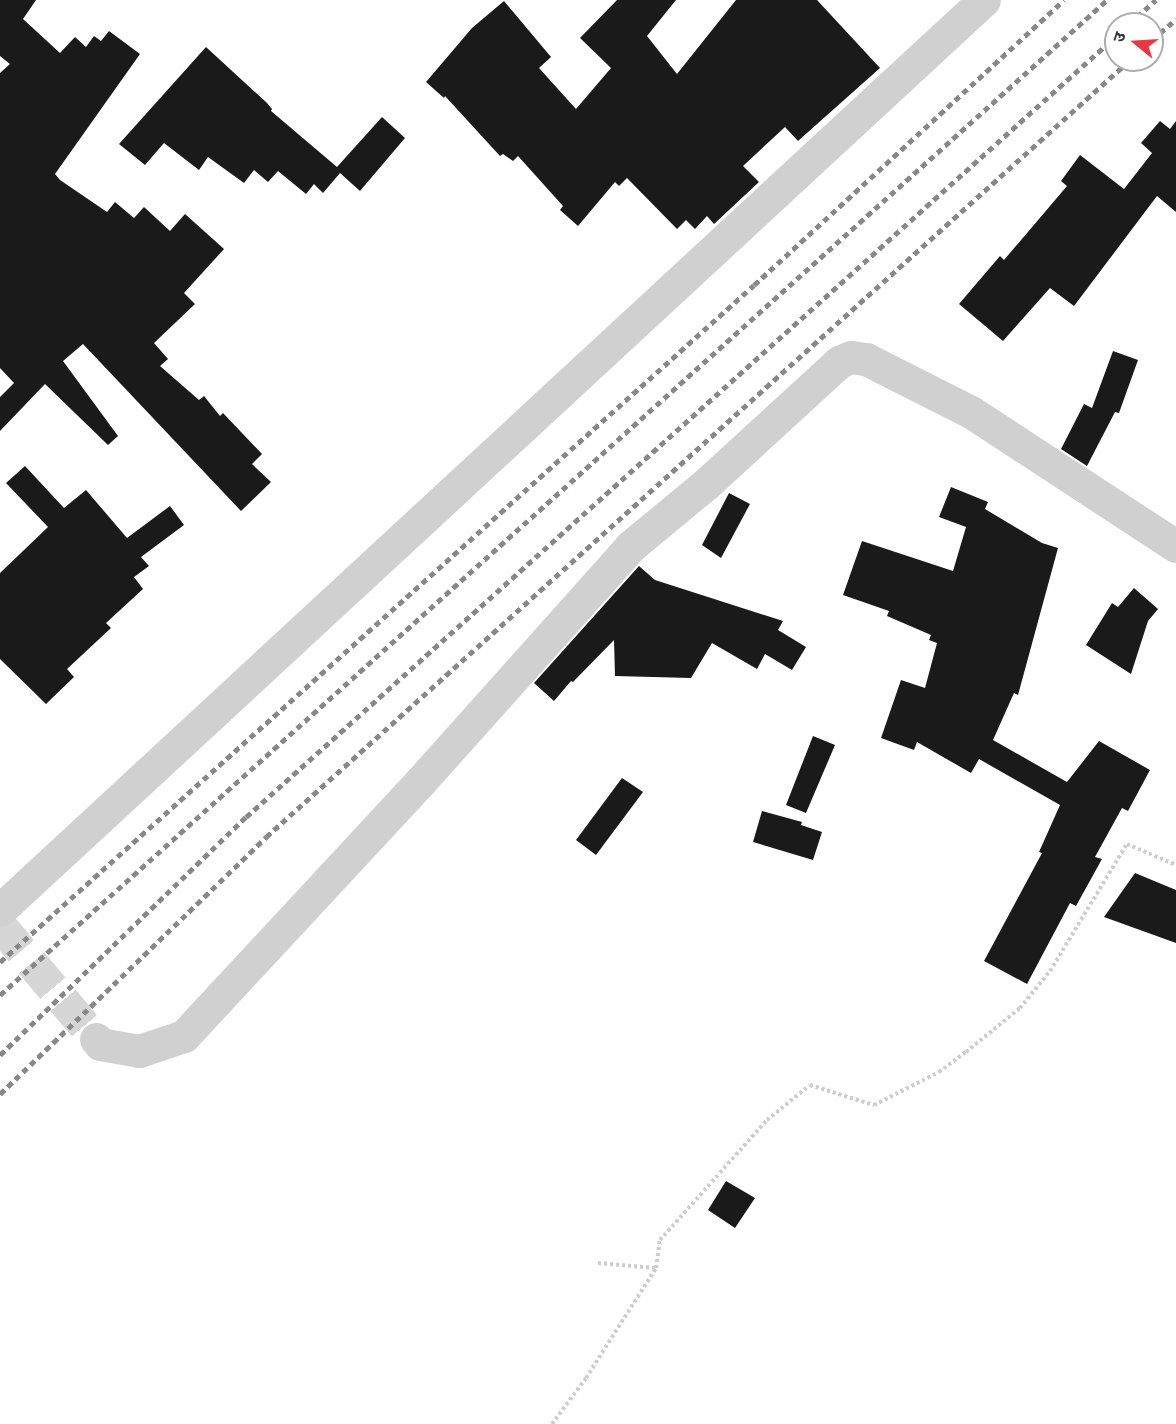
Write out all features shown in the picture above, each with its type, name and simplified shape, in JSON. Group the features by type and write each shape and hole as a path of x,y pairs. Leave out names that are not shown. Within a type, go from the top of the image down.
{"street":[{"path":"0,910 984,0"},
{"path":"96,1039 100,1044 140,1051 184,1036 420,782 632,546 706,484 839,362 851,357 866,359 971,412 1176,546"}],"path":[{"path":"552,1424 586,1377 656,1268 660,1240 767,1120 810,1085 874,1105 939,1072 966,1053 1020,1008 1050,971 1127,844 1176,865"},
{"path":"598,1263 656,1268"}],"building":[{"path":"0,0 36,0 23,19 60,53 75,37 86,47 94,36 101,41 109,31 140,54 55,174 60,180 107,212 115,202 134,218 144,207 170,231 185,214 224,249 184,293 195,304 154,343 168,359 160,366 199,400 204,396 220,416 223,413 262,454 252,464 271,482 241,511 83,344 63,361 118,436 108,445 45,384 0,431 0,397 14,383 0,368 0,73 10,64 0,56"},
{"path":"617,0 676,0 647,36 677,74 736,0 817,0 880,68 798,141 785,127 743,166 759,182 714,224 707,216 695,229 686,220 677,229 627,178 619,186 615,182 578,226 560,210 563,206 518,156 513,161 503,154 500,156 445,96 444,98 426,82 472,28 504,1 551,57 539,68 576,109 611,68 580,38"},
{"path":"206,47 267,103 271,111 337,167 382,117 405,138 360,191 340,173 323,193 314,184 306,194 278,171 268,182 254,170 244,183 208,157 199,170 164,143 145,165 119,144"},
{"path":"1160,121 1170,129 1176,121 1176,212 1157,196 1074,306 1050,288 1003,341 959,304 1000,256 1004,260 1067,186 1061,181 1080,155 1124,189 1152,153 1141,143"},
{"path":"1113,351 1138,360 1119,413 1115,412 1087,466 1061,449 1084,404 1092,408"},
{"path":"25,466 64,508 86,490 127,538 170,506 184,525 141,557 149,566 134,577 143,589 106,623 111,628 67,669 74,677 46,704 0,659 0,573 48,527 6,483"},
{"path":"951,487 988,502 985,509 1042,543 1058,548 1018,695 1014,693 993,740 1067,782 1099,741 1150,770 1128,811 1122,808 1095,857 1102,859 1076,906 1070,903 1027,984 984,961 1042,853 1039,852 1060,805 979,759 971,773 917,742 914,750 881,738 901,680 925,688 937,643 929,640 931,635 887,616 889,611 843,595 862,541 953,571 966,527 939,517"},
{"path":"729,493 750,504 721,558 702,545"},
{"path":"639,566 655,580 783,621 778,630 806,647 792,670 765,654 757,669 712,643 691,678 615,676 614,640 573,682 571,681 554,701 534,683"},
{"path":"1134,588 1158,609 1148,621 1131,674 1086,645 1112,603 1118,607"},
{"path":"813,736 835,745 806,813 786,805"},
{"path":"622,778 643,792 596,855 576,840"},
{"path":"762,811 802,822 801,825 822,832 813,860 753,842"},
{"path":"1135,873 1176,890 1176,943 1104,917"},
{"path":"726,1181 755,1198 735,1228 708,1210"}],"tunnel":[{"path":"0,925 96,1039"}],"railway":[{"path":"0,962 754,285 1064,0"},
{"path":"0,995 1107,0"},
{"path":"1142,12 1156,0"},
{"path":"1164,30 1176,19"},
{"path":"0,1055 246,817 1104,47"},
{"path":"0,1094 266,837 1117,72"}]}
